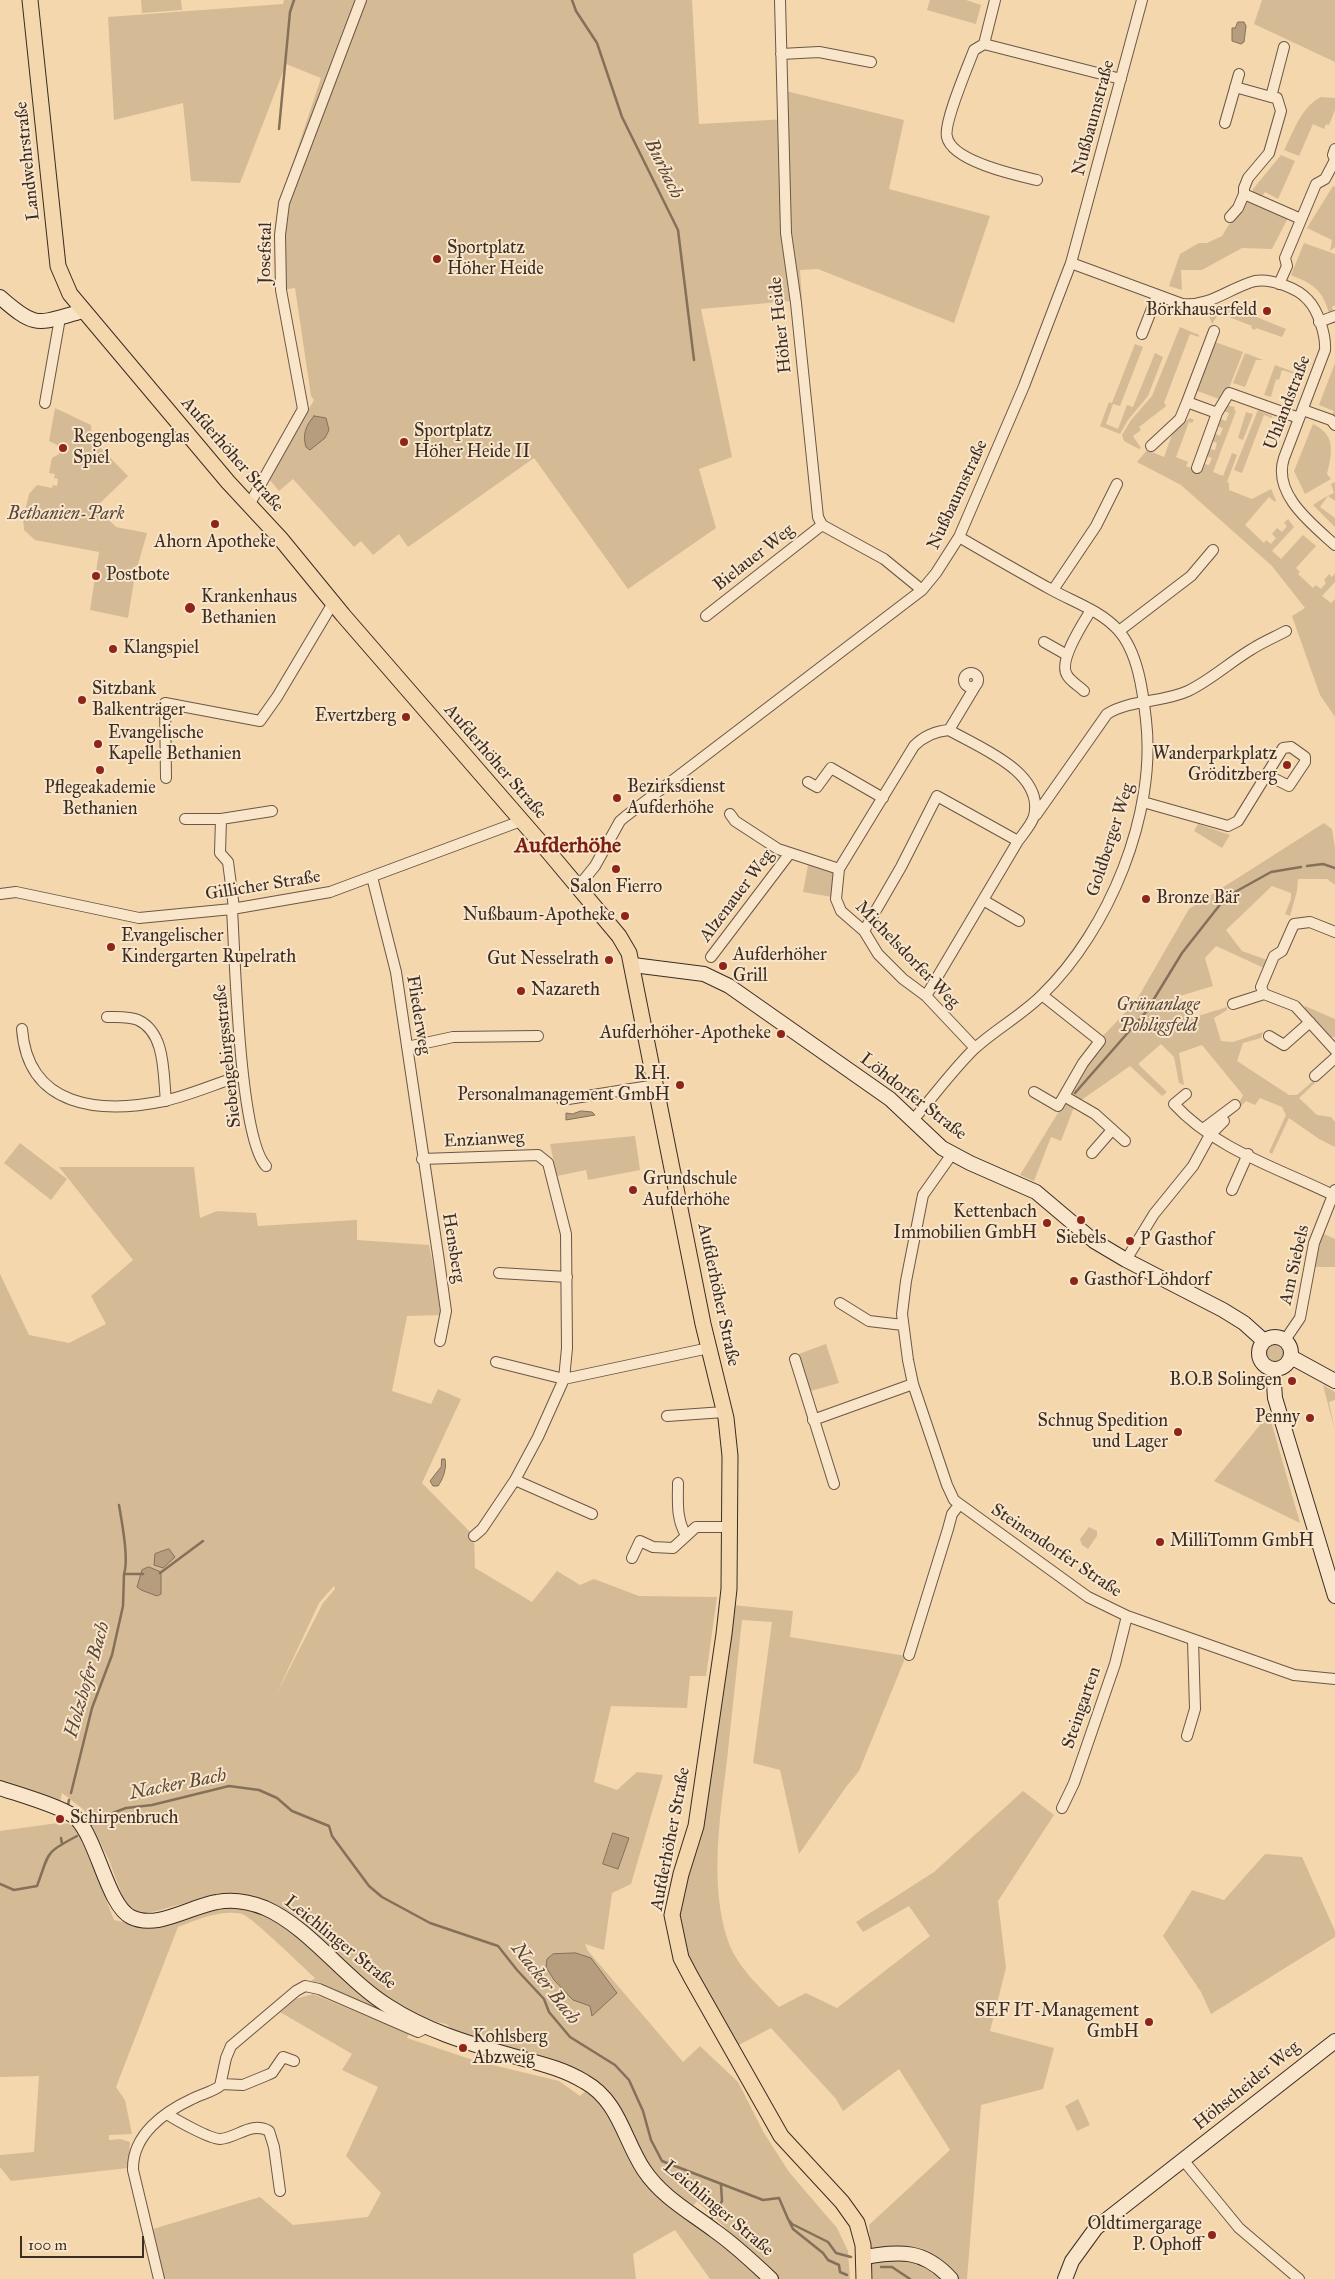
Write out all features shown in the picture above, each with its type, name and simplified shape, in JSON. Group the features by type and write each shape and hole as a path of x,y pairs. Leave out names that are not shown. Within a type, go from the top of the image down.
{"main road":[{"name":"Landwehrstraße","path":"30,0 58,266 70,294 83,311"},
{"path":"0,297 22,316 40,321 60,318 83,311"},
{"name":"Aufderhöher Straße","path":"83,311 578,886 619,936 634,965 709,1348 724,1412 730,1456 731,1527 729,1589 724,1634 696,1826 675,1898 672,1915 675,1934 681,1958 781,2136 853,2217 861,2235 864,2279"},
{"name":"Löhdorfer Straße","path":"634,965 704,974 728,986 890,1099 934,1141 952,1154 1036,1192 1094,1241 1126,1260 1223,1310 1244,1323 1264,1341"},
{"path":"1274,1337 1285,1340 1289,1345 1291,1357 1284,1366 1273,1369 1264,1365 1259,1356 1264,1341 1274,1337"},
{"path":"1291,1357 1335,1381"},
{"path":"1273,1369 1275,1398 1335,1596"},
{"name":"Leichlinger Straße","path":"0,1788 66,1812 77,1818 96,1851 116,1901 129,1916 142,1920 160,1919 209,1904 228,1901 241,1901 261,1906 278,1914 296,1928 358,1985 387,2006 426,2028 462,2041 562,2071 594,2087 614,2109 634,2153 655,2184 682,2208 727,2240 771,2279"},
{"name":"Höhscheider Weg","path":"1065,2279 1072,2261 1096,2228 1335,2041"},
{"path":"864,2257 905,2253 914,2254 938,2266 950,2279"}],"street":[{"name":"Josefstal","path":"249,505 303,409 281,290 280,235 284,203 361,0"},
{"name":"Höher Heide","path":"780,0 786,233 796,303 816,508 822,525"},
{"path":"995,0 984,44 974,50 948,125 947,139 958,153 993,168 1037,180"},
{"name":"Nußbaumstraße","path":"578,886 595,866 620,821 922,590 936,573 959,537 1020,394 1071,263 1142,0"},
{"path":"984,44 1121,79"},
{"path":"1271,97 1284,47"},
{"path":"781,54 819,52 870,62"},
{"path":"1225,123 1238,74"},
{"path":"1230,217 1238,208 1248,178 1269,154 1281,111 1276,98 1235,87"},
{"path":"1279,284 1287,266 1285,258 1301,219 1316,184 1325,179 1335,160 1333,155 1335,149"},
{"path":"1244,194 1301,219"},
{"name":"Uhlandstraße","path":"1071,263 1182,304 1195,305 1254,281 1279,284 1308,299 1325,339 1324,353 1282,464 1282,482 1305,518 1335,545"},
{"path":"1142,334 1157,296"},
{"path":"1319,322 1335,316"},
{"path":"45,403 60,318"},
{"path":"1151,446 1180,419 1214,331"},
{"path":"1324,353 1335,356"},
{"path":"1196,468 1217,413 1229,393 1301,414 1331,420 1335,425"},
{"path":"1187,402 1217,413"},
{"path":"1053,590 1096,526 1117,484"},
{"path":"822,525 884,558 922,590"},
{"name":"Bielauer Weg","path":"706,616 822,525"},
{"name":"Goldberger Weg","path":"913,1120 975,1048 1042,995 1080,950 1105,910 1116,884 1143,802 1148,754 1144,703 1130,652 1119,631 1091,610 959,537"},
{"path":"1119,631 1190,576 1213,550"},
{"path":"166,778 166,703 260,721 277,698 333,603"},
{"path":"1084,691 1066,675 1067,655 1091,610"},
{"path":"926,996 1018,841 1103,718 1120,708 1188,691 1209,679 1253,648 1286,631"},
{"path":"1044,642 1067,655"},
{"path":"976,685 949,730 1020,773 1035,798 1034,818"},
{"name":"Michelsdorfer Weg","path":"949,730 938,730 920,740 914,746 839,869 835,891 838,904 844,915 864,931 878,954 903,979 926,996 975,1048"},
{"path":"808,782 817,787 831,768 883,798"},
{"path":"1143,802 1228,826 1238,821 1267,775"},
{"path":"864,931 901,866 937,796 1018,841"},
{"path":"185,819 221,819 272,811"},
{"name":"Alzenauer Weg","path":"730,814 735,821 758,837 790,854 839,869"},
{"name":"Siebengebirgsstraße","path":"221,819 220,853 228,862 233,908 243,1075 254,1144 258,1155 266,1166"},
{"name":"Gillicher Straße","path":"0,894 16,892 139,918 233,908 314,896 372,877 521,821"},
{"name":"Alzenauer Weg","path":"710,957 790,854"},
{"name":"Fliederweg","path":"372,877 396,972 422,1159"},
{"path":"983,900 1019,921"},
{"path":"1264,994 1261,986 1269,967 1274,956 1282,951 1294,924 1310,922 1335,932"},
{"path":"1233,1004 1264,994 1295,1006 1334,1046"},
{"path":"1034,1092 1058,1106 1083,1064 1100,1041 1042,995"},
{"path":"107,1017 132,1018 152,1032 159,1046 166,1101"},
{"path":"1269,1036 1284,1045 1310,1022"},
{"path":"22,1029 23,1044 31,1067 47,1087 61,1097 94,1105 143,1105 166,1101 243,1075"},
{"path":"407,1047 453,1037 538,1036"},
{"path":"1315,1076 1335,1058"},
{"path":"562,1100 656,1084"},
{"path":"1186,1094 1174,1104 1207,1132 1248,1154 1334,1193"},
{"path":"1064,1096 1095,1114 1125,1141"},
{"path":"1126,1260 1154,1214 1193,1166 1207,1132 1235,1105"},
{"path":"1207,1132 1224,1121"},
{"path":"1092,1153 1112,1130"},
{"name":"Enzianweg","path":"422,1159 531,1154 543,1158 548,1163 554,1180 566,1234 567,1348 564,1379 538,1437 515,1480 482,1529 474,1536"},
{"name":"Steinendorfer Straße","path":"952,1154 923,1195 906,1281 903,1325 913,1384 950,1494 959,1505 1088,1597 1128,1616 1294,1675 1335,1679"},
{"path":"1232,1190 1248,1154"},
{"name":"Hensberg","path":"422,1159 446,1311 440,1341"},
{"name":"Am Siebels","path":"1285,1340 1301,1314 1314,1243 1334,1193"},
{"path":"499,1273 567,1277"},
{"path":"840,1303 869,1321 903,1325"},
{"path":"496,1362 564,1379 709,1348"},
{"path":"795,1360 834,1484"},
{"path":"813,1420 913,1384"},
{"path":"668,1416 724,1412"},
{"path":"515,1480 592,1514"},
{"path":"678,1483 680,1525 686,1534"},
{"path":"909,1655 952,1514 959,1505"},
{"path":"632,1558 640,1542 653,1547 674,1548 686,1534 698,1526 731,1527"},
{"name":"Steingarten","path":"1062,1808 1074,1783 1115,1664 1128,1616"},
{"path":"1187,1736 1195,1709 1193,1640"},
{"path":"221,2084 226,2058 231,2046 296,1991 305,1986 319,1989 418,2032 426,2028"},
{"path":"160,2279 136,2182 133,2161 143,2136 167,2114 221,2084 243,2086 272,2073 283,2057 294,2061"},
{"path":"167,2114 191,2128 219,2139 249,2129 267,2130 274,2146 280,2191"},
{"path":"1184,2161 1239,2228 1299,2279"}],"green space":[{"path":"141,0 181,0 182,10 142,13"},
{"path":"284,0 692,0 699,124 787,119 786,91 904,120 889,189 990,216 954,323 818,269 800,270 802,300 701,309 732,457 699,469 716,528 628,589 534,458 408,547 399,534 373,555 361,541 354,547 293,479 279,491 269,479 314,400 311,396 295,288 275,291 275,227 290,171 321,78 286,64 240,183 191,181 183,103 114,120 108,17 283,4"},
{"path":"930,0 966,0 981,5 976,24 927,10"},
{"path":"1262,0 1335,0 1335,62 1254,24"},
{"path":"1321,97 1335,98 1335,110 1329,125 1326,124 1324,129 1313,124 1299,156 1284,150 1303,113 1314,101"},
{"path":"1281,155 1295,161 1278,199 1265,192 1261,198 1252,194 1253,189"},
{"path":"1333,186 1335,187 1335,247 1330,251 1332,240 1307,228"},
{"path":"1249,200 1288,218 1272,249 1242,248 1202,270 1181,270 1182,290 1169,286 1180,254 1199,243 1207,243 1222,236 1233,218"},
{"path":"1304,243 1335,254 1335,305 1332,307 1334,312 1329,313 1323,298 1316,288 1291,275"},
{"path":"1232,307 1286,329 1282,337 1256,328 1255,330 1251,328 1252,326 1219,313 1212,324 1209,316"},
{"path":"1180,327 1199,335 1199,337 1190,334 1164,403 1165,407 1139,427 1141,430 1133,436 1141,448 1139,449 1124,441 1122,435 1131,420 1152,396"},
{"path":"1215,342 1243,352 1224,401 1195,390"},
{"path":"1135,344 1143,347 1120,406 1113,404 1106,424 1118,429 1127,405 1133,407 1155,353 1163,357 1148,396 1128,420 1120,434 1100,426 1109,402 1112,403"},
{"path":"1245,353 1263,360 1256,360 1245,387 1233,383"},
{"path":"1335,363 1335,418 1331,416 1334,411 1319,405"},
{"path":"1275,365 1299,374 1294,387 1291,386 1295,374 1282,370 1279,380 1276,379 1271,397 1264,395"},
{"path":"1226,405 1235,407 1234,410 1236,411 1213,472 1223,476 1232,453 1237,455 1227,482 1229,483 1229,490 1252,499 1271,489 1276,500 1275,502 1269,497 1245,525 1264,543 1266,540 1271,544 1276,538 1272,534 1277,528 1282,532 1287,526 1284,523 1288,519 1294,527 1272,551 1281,559 1303,535 1316,546 1296,568 1300,572 1298,574 1313,588 1316,585 1321,589 1326,583 1324,580 1329,574 1332,577 1335,573 1335,582 1322,596 1331,603 1335,599 1335,717 1320,695 1292,616 1305,608 1272,566 1181,485 1137,462 1147,450 1164,457 1174,429 1190,418 1194,420 1192,423 1189,422 1176,457 1188,462 1186,466 1200,471 1203,464 1209,465 1212,458 1206,456 1209,449 1215,450 1217,443 1212,441 1214,433 1220,436 1223,428 1217,426 1220,419 1226,421 1229,413 1223,411"},
{"name":"Bethanien-Park","path":"55,408 91,425 92,439 128,476 96,507 116,527 147,533 135,575 128,618 90,610 99,552 35,540 24,530 23,519 29,494 37,485 52,488 53,485 57,486 58,479 54,478 55,474 49,473 52,458 59,454 57,445 49,441"},
{"path":"1258,410 1272,416 1272,418 1264,415 1242,473 1234,470"},
{"path":"1246,412 1253,414 1243,440 1238,438"},
{"path":"1313,424 1320,428 1329,438 1331,451 1327,474 1331,479 1305,494 1294,471"},
{"path":"1335,482 1335,501 1328,496 1334,493 1331,484"},
{"path":"1328,496 1320,507 1335,518 1335,527 1313,505"},
{"name":"Grünanlage Pohligsfeld","path":"1324,823 1332,829 1335,848 1335,885 1327,879 1298,879 1297,891 1290,916 1285,914 1291,899 1291,893 1272,886 1226,930 1242,951 1267,960 1264,968 1216,946 1205,958 1213,986 1180,996 1185,1012 1195,1017 1227,1007 1227,1010 1214,1018 1221,1041 1233,1042 1263,1032 1261,1038 1243,1043 1237,1061 1289,1095 1297,1095 1313,1081 1315,1083 1299,1098 1317,1115 1331,1117 1335,1122 1335,1147 1319,1139 1289,1118 1272,1154 1269,1152 1286,1115 1282,1107 1260,1098 1255,1105 1246,1101 1225,1122 1222,1119 1237,1107 1243,1095 1202,1045 1179,1053 1184,1085 1179,1083 1174,1057 1161,1044 1138,1064 1167,1092 1162,1096 1130,1066 1080,1101 1071,1097 1070,1093 1085,1068 1105,1042 1101,1038 1136,1001 1189,909"},
{"path":"1198,824 1230,835 1222,848 1194,831"},
{"path":"808,865 835,871 832,897 803,892"},
{"path":"1305,1006 1335,1019 1335,1037 1329,1037 1304,1008"},
{"path":"1067,1102 1074,1107 1061,1141 1051,1137 1034,1181 1020,1175 1064,1103"},
{"path":"635,1136 640,1170 588,1180 586,1170 557,1176 550,1144"},
{"path":"20,1143 67,1179 51,1200 4,1163"},
{"path":"59,1167 194,1167 200,1218 217,1211 256,1213 258,1226 357,1220 357,1240 429,1245 443,1315 407,1316 392,1391 431,1404 438,1389 461,1399 422,1483 474,1536 475,1568 532,1602 557,1571 580,1585 594,1579 639,1596 717,1597 706,1676 690,1676 687,1708 611,1706 594,1782 617,1790 637,1772 663,1775 631,1884 612,1893 604,1950 585,1944 588,1951 683,2062 700,2046 738,2082 764,2133 789,2172 837,2228 848,2251 850,2279 779,2279 697,2201 684,2218 761,2279 710,2279 675,2230 633,2254 636,2279 164,2279 153,2229 260,2197 293,2225 368,2217 381,2193 346,2156 378,2087 342,2070 352,2054 280,2012 295,1999 313,1994 409,2034 407,2038 476,2061 559,2081 580,2096 597,2081 573,2067 457,2033 446,2024 428,2020 401,2009 277,1905 251,1898 226,1897 201,1900 154,1911 133,1911 123,1898 109,1860 84,1810 62,1793 60,1802 0,1782 0,1274 29,1335 69,1343 106,1324 91,1296 133,1260","holes":["334,1586 335,1589 323,1603 276,1695 319,1603"]},
{"path":"1322,1233 1335,1239 1335,1267 1315,1267"},
{"path":"1276,1343 1283,1346 1286,1353 1283,1360 1276,1363 1269,1360 1266,1353 1269,1346"},
{"path":"826,1344 839,1383 807,1392 796,1355"},
{"path":"1323,1385 1335,1392 1335,1400 1329,1402 1335,1431"},
{"path":"1269,1414 1300,1523 1214,1481"},
{"path":"1089,1527 1097,1531 1097,1536 1088,1549 1082,1545 1080,1539"},
{"path":"732,1605 793,1611 790,1637 906,1656 859,1771 799,1854 780,1770 753,1763 772,1622 742,1620 719,1828 717,1874 719,1897 722,1919 732,1951 750,1977 779,2007 806,1993 837,2008 930,1936 909,1906 863,1932 856,1922 934,1872 1023,1791 1054,1815 998,1901 1006,1968 990,2031 1054,2048 1043,2089 981,2105 967,2279 873,2279 869,2225 950,2150 899,2069 843,2111 836,2099 771,2028 737,2046 688,1961 677,1924"},
{"path":"58,1823 72,1824 87,1851 114,1920 144,1927 204,1911 232,1906 258,1911 280,1920 337,1974 383,2011 381,2013 311,1981 315,1978 248,1917 242,1914 217,1914 178,1927 116,2087 125,2100 132,2134 109,2135 109,2140 120,2139 130,2142 128,2168 11,2181 0,2167 0,2155 34,2152 39,2076 0,2077 0,1831"},
{"path":"1265,1854 1302,1857 1335,1931 1335,1937 1211,2014 1201,1992 1163,1936 1192,1890 1224,1900"},
{"path":"1078,2099 1090,2125 1077,2131 1065,2106"}],"shaded area":[{"path":"1238,22 1244,22 1246,26 1244,42 1241,44 1232,41 1232,28 1235,28"},
{"path":"314,416 326,418 329,430 325,438 310,450 306,447 305,434"},
{"path":"581,1111 592,1112 595,1115 566,1120 566,1113 572,1114"},
{"path":"442,1459 445,1459 444,1473 438,1486 433,1486 430,1481 441,1467"},
{"path":"169,1549 175,1557 163,1568 154,1565 155,1554"},
{"path":"149,1567 161,1572 161,1594 157,1596 137,1587 142,1570"},
{"path":"613,1833 629,1838 618,1869 603,1864"},
{"path":"576,1953 591,1958 617,1993 592,2016 590,2006 573,2000 554,1980 546,1967 547,1959 553,1954"}],"waterway":[{"path":"279,129 290,12 294,0"},
{"name":"Burbach","path":"572,0 576,11 597,43 622,117 678,230 694,360"},
{"path":"1307,866 1323,864 1335,868"},
{"path":"1075,1093 1146,1012 1182,953 1226,897 1271,872 1301,867"},
{"name":"Holzhofer Bach","path":"119,1505 126,1559 124,1574"},
{"name":"Holzhofer Bach","path":"160,1573 203,1541"},
{"name":"Holzhofer Bach","path":"71,1793 92,1708 112,1655 123,1606 124,1574 143,1574"},
{"name":"Nacker Bach","path":"90,1826 94,1820 126,1808 152,1805 229,1786 259,1790 277,1798 292,1811 329,1826 332,1836 369,1886 382,1897 430,1923 498,1946 544,1999 549,2012 570,2037 615,2065 629,2080 643,2111 651,2140 662,2161 763,2200 779,2198 792,2224 828,2242 836,2253 851,2257"},
{"name":"Holzhofer Bach","path":"68,1805 69,1800"},
{"name":"Nacker Bach","path":"0,1884 14,1890 37,1886 49,1855 58,1847 77,1836"},
{"name":"Nacker Bach","path":"61,1838 62,1844"},
{"path":"711,2219 722,2201 721,2185"},
{"path":"789,2221 793,2229 823,2253 828,2260 839,2265 840,2272 847,2275"},
{"name":"Nacker Bach","path":"881,2267 892,2267 910,2279"}],"place":[{"name":"Sportplatz Höher Heide","path":"437,259"},
{"name":"Börkhauserfeld","path":"1267,311"},
{"name":"Sportplatz Höher Heide II","path":"404,442"},
{"name":"Regenbogenglas Spiel","path":"63,448"},
{"name":"Ahorn Apotheke","path":"215,524"},
{"name":"Postbote","path":"96,576"},
{"name":"Krankenhaus Bethanien","path":"190,608"},
{"name":"Klangspiel","path":"113,649"},
{"name":"Sitzbank Balkenträger","path":"82,700"},
{"name":"Evertzberg","path":"406,717"},
{"name":"Evangelische Kapelle Bethanien","path":"98,744"},
{"name":"Wanderparkplatz Gröditzberg","path":"1287,765"},
{"name":"Pflegeakademie Bethanien","path":"100,770"},
{"name":"Bezirksdienst Aufderhöhe","path":"617,798"},
{"name":"Salon Fierro","path":"616,869"},
{"name":"Bronze Bär","path":"1146,899"},
{"name":"Nußbaum-Apotheke","path":"625,916"},
{"name":"Evangelischer Kindergarten Rupelrath","path":"111,947"},
{"name":"Gut Nesselrath","path":"609,960"},
{"name":"Aufderhöher Grill","path":"723,966"},
{"name":"Nazareth","path":"521,991"},
{"name":"Aufderhöher-Apotheke","path":"781,1034"},
{"name":"R.H. Personalmanagement GmbH","path":"680,1085"},
{"name":"Grundschule Aufderhöhe","path":"633,1190"},
{"name":"Siebels","path":"1081,1220"},
{"name":"Kettenbach Immobilien GmbH","path":"1047,1223"},
{"name":"P Gasthof","path":"1130,1241"},
{"name":"Gasthof Löhdorf","path":"1074,1281"},
{"name":"B.O.B Solingen","path":"1292,1381"},
{"name":"Penny","path":"1310,1418"},
{"name":"Schnug Spedition und Lager","path":"1178,1432"},
{"name":"MilliTomm GmbH","path":"1160,1542"},
{"name":"Schirpenbruch","path":"60,1819"},
{"name":"SEF IT-Management GmbH","path":"1149,2022"},
{"name":"Kohlsberg Abzweig","path":"463,2048"},
{"name":"Oldtimergarage P. Ophoff","path":"1212,2235"}],"district":[{"name":"Aufderhöhe","path":"568,847"}]}
